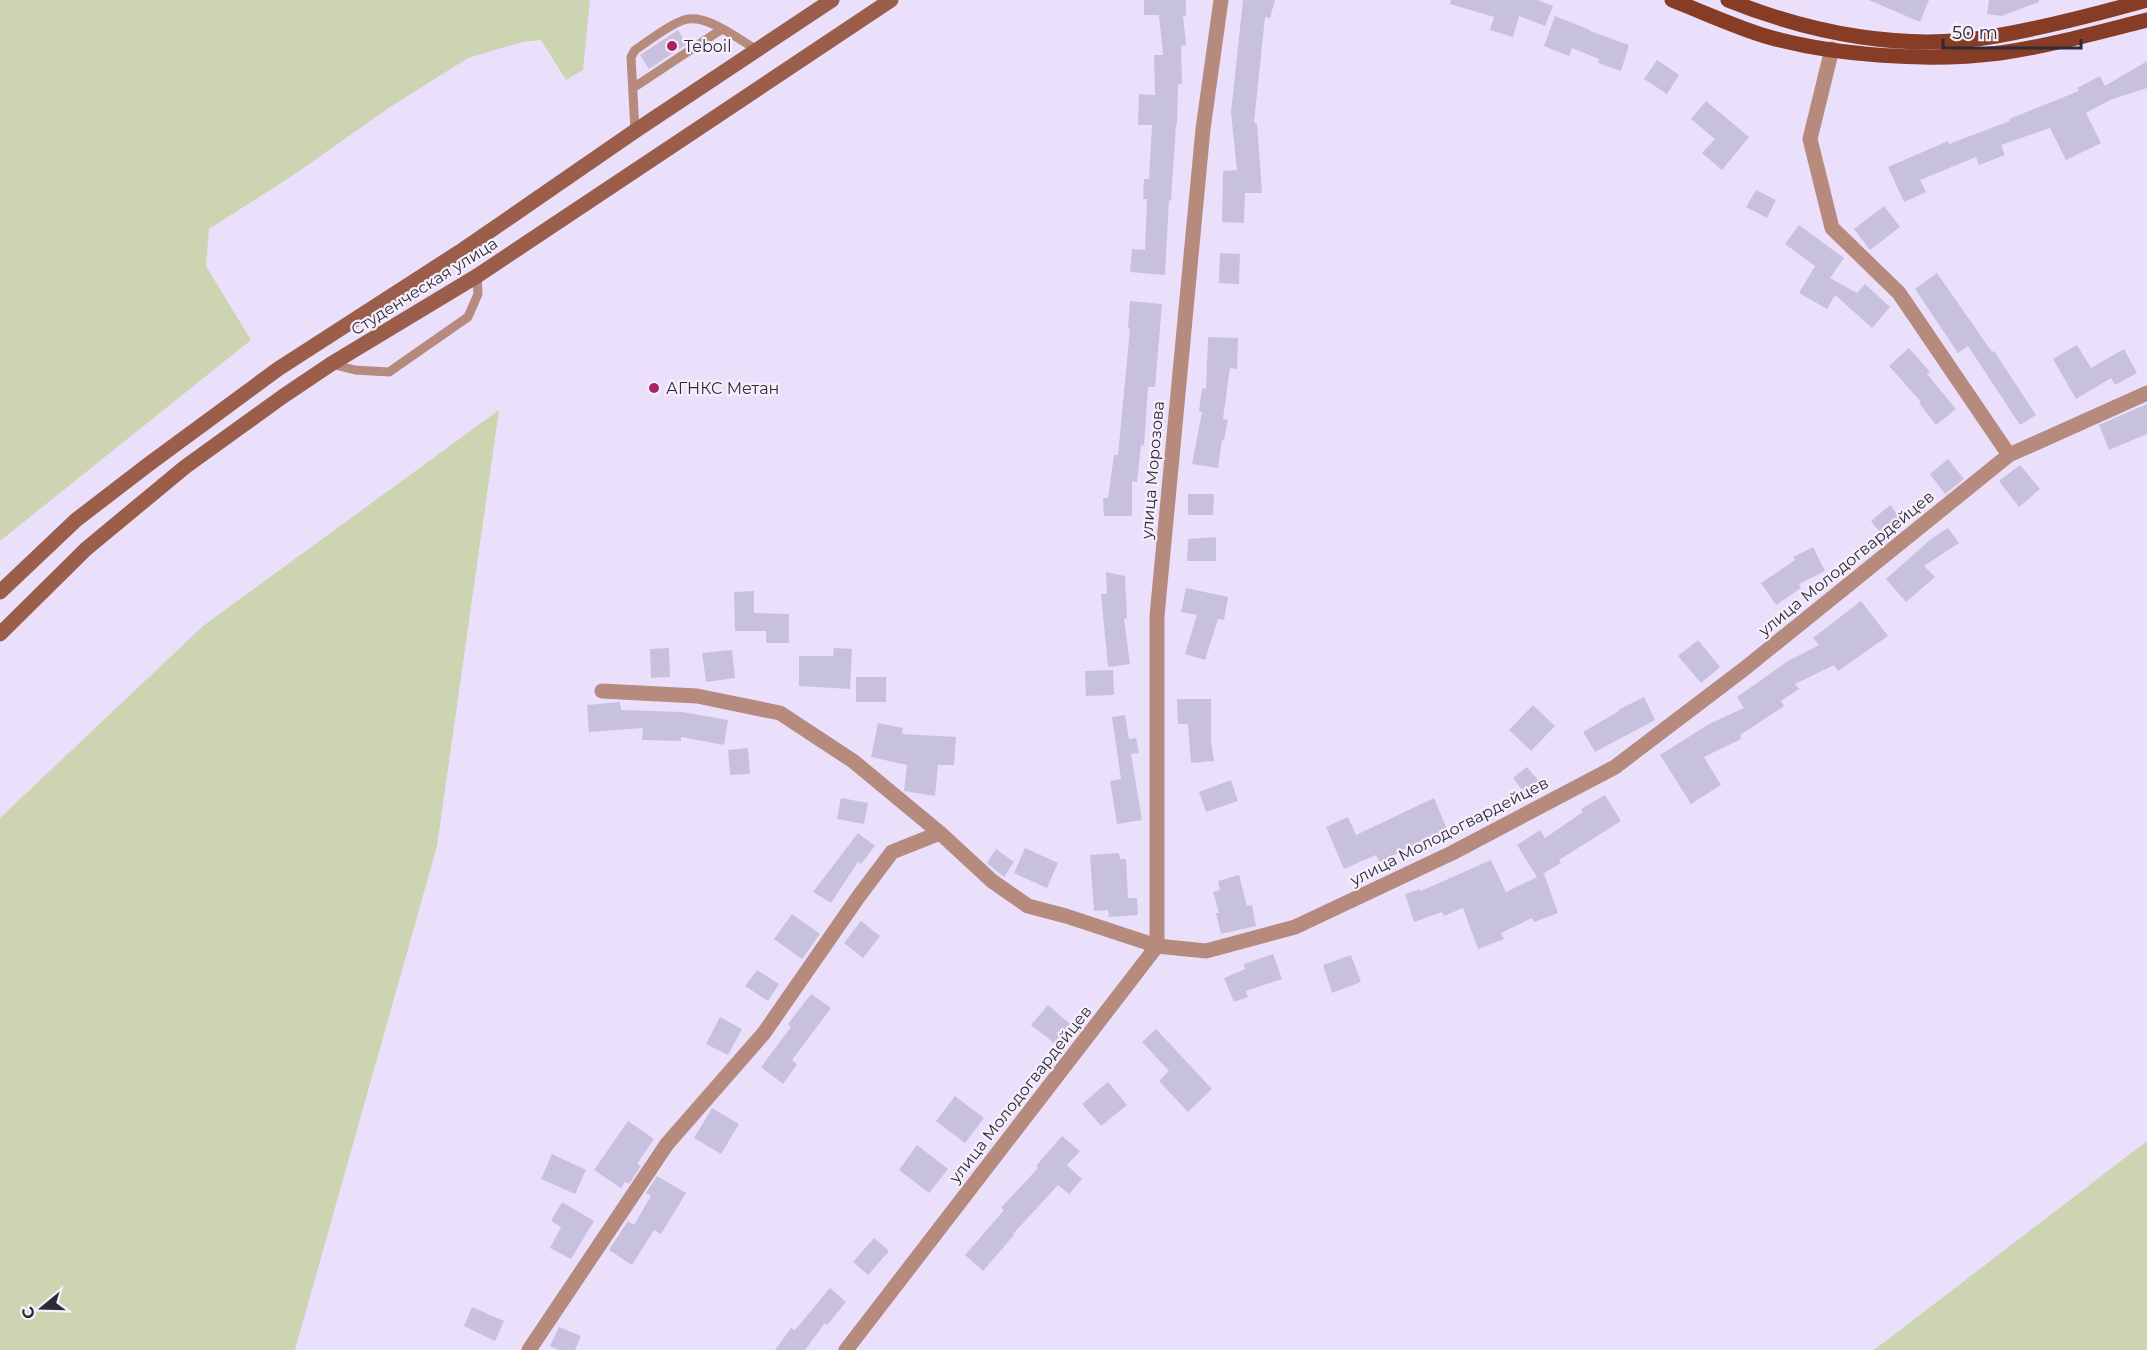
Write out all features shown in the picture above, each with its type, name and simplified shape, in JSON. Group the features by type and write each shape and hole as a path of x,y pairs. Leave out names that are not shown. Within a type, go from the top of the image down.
{"main road":[{"name":"Студенческая улица","path":"0,592 76,520 278,369 464,249 635,131 832,0"},
{"name":"Студенческая улица","path":"0,634 86,549 185,467 282,397 331,364 477,276 891,0"},
{"path":"1672,0 1766,36 1871,55 1941,57 2001,53 2147,20"},
{"path":"1728,0 1799,25 1873,39 1944,41 1995,36 2147,0"}],"street":[{"name":"улица Морозова","path":"1157,946 1156,616 1203,129 1221,0"},
{"path":"1832,49 1810,139 1832,228 1899,293 2009,455"},
{"name":"улица Молодогвардейцев","path":"846,1350 1157,946 1206,951 1295,927 1452,853 1615,767 1744,669 2009,455 2147,393"},
{"path":"602,691 697,696 780,713 853,761 940,833 992,881 1028,906 1157,946"},
{"path":"529,1350 667,1144 764,1033 892,852 940,833"}],"lane":[{"path":"635,131 631,57 635,50 681,21 692,18 722,29 757,50"},
{"path":"633,88 722,29"},
{"path":"331,364 355,370 389,372 468,317 478,294 477,276"}],"green space":[{"path":"0,0 590,0 583,70 566,80 541,40 522,42 468,58 390,107 292,176 209,229 206,266 251,340 0,541"},
{"path":"499,410 437,846 295,1350 0,1350 0,818 203,626"},
{"path":"2147,1141 2147,1350 1874,1350"}],"building":[{"path":"1144,0 1186,0 1186,16 1183,15 1186,45 1181,46 1182,84 1178,84 1165,275 1130,272 1132,249 1145,250 1147,199 1143,199 1144,179 1149,179 1152,125 1138,125 1139,94 1155,95 1154,55 1163,55 1159,15 1144,15"},
{"path":"1243,0 1275,0 1270,18 1265,17 1254,123 1257,123 1262,193 1245,193 1244,223 1222,222 1223,171 1237,170 1231,113"},
{"path":"1451,0 1537,0 1553,6 1545,26 1519,16 1513,37 1490,30 1494,17 1450,4"},
{"path":"1869,0 1929,0 1920,22"},
{"path":"1989,0 2039,0 2039,2 2001,16 1987,14"},
{"path":"1555,16 1629,45 1621,71 1598,63 1599,59 1572,48 1569,56 1544,46"},
{"name":"Teboil","path":"678,30 687,44 649,69 640,55"},
{"path":"1657,60 1679,75 1667,94 1644,79"},
{"path":"2147,61 2147,88 2110,100 2086,113 2101,143 2066,160 2050,128 2001,145 2005,155 1979,165 1976,157 1920,180 1926,192 1904,202 1888,167 1948,141 1949,144 2010,121 2009,119 2079,91 2077,88 2100,76 2105,86"},
{"path":"1706,101 1749,137 1722,170 1702,153 1715,139 1691,119"},
{"path":"1756,190 1776,200 1767,218 1746,207"},
{"path":"1884,206 1900,227 1870,250 1854,229"},
{"path":"1799,225 1844,258 1830,278 1857,293 1865,284 1890,307 1872,328 1835,295 1827,309 1799,293 1815,266 1785,244"},
{"path":"1220,253 1240,254 1239,284 1219,283"},
{"path":"1937,273 1992,352 1994,351 2036,415 2020,425 1968,346 1958,353 1915,289"},
{"path":"1130,301 1162,304 1155,387 1148,387 1144,446 1141,445 1137,482 1132,481 1132,516 1104,516 1103,498 1108,498 1114,455 1118,455 1130,329 1128,328"},
{"path":"1208,337 1238,338 1237,369 1230,368 1223,419 1228,420 1218,468 1192,464 1202,412 1199,411 1202,388 1206,389"},
{"path":"2077,345 2091,368 2124,349 2137,373 2115,385 2111,378 2076,399 2053,359"},
{"path":"1909,348 1930,372 1927,374 1956,409 1936,425 1919,403 1921,402 1889,366"},
{"path":"2147,404 2147,434 2109,450 2099,425"},
{"path":"1948,459 1964,479 1945,494 1930,474"},
{"path":"2020,465 2040,489 2019,507 1999,481"},
{"path":"1188,494 1214,494 1213,515 1188,515"},
{"path":"1890,505 1904,523 1884,538 1871,521"},
{"path":"1948,528 1959,543 1924,566 1935,577 1906,602 1886,579 1931,539"},
{"path":"1216,537 1216,561 1187,561 1188,539"},
{"path":"1813,547 1825,571 1799,584 1801,588 1776,605 1761,583 1795,560 1793,557"},
{"path":"1106,572 1125,576 1127,618 1124,619 1130,664 1108,667 1101,594 1107,594"},
{"path":"1186,588 1228,597 1224,620 1218,619 1205,660 1185,654 1197,615 1181,612"},
{"path":"754,591 754,613 789,614 789,643 766,643 766,631 735,631 734,592"},
{"path":"1861,601 1888,636 1838,671 1834,665 1795,684 1799,689 1781,701 1784,706 1740,735 1741,739 1704,757 1721,785 1691,804 1660,755 1709,724 1744,708 1737,697 1788,661 1819,645 1813,638"},
{"path":"1698,640 1720,667 1701,683 1678,656"},
{"path":"669,648 670,677 651,678 650,649"},
{"path":"834,648 852,649 850,689 799,686 799,656 833,656"},
{"path":"732,650 735,678 706,682 702,653"},
{"path":"1113,670 1114,695 1086,696 1085,671"},
{"path":"856,677 886,677 886,702 856,702"},
{"path":"1644,697 1655,720 1595,752 1583,732"},
{"path":"1177,699 1211,699 1211,742 1214,761 1191,763 1188,724 1178,724"},
{"path":"620,702 621,710 682,712 728,720 724,745 681,737 681,741 642,740 643,728 589,732 587,705"},
{"path":"1533,705 1555,726 1531,751 1509,730"},
{"path":"1125,715 1129,739 1136,738 1139,753 1131,754 1142,820 1117,824 1110,781 1121,779 1112,717"},
{"path":"878,723 903,728 902,734 956,737 954,765 938,765 935,796 904,791 907,765 871,757"},
{"path":"748,748 750,774 730,775 728,750"},
{"path":"1527,767 1543,786 1528,798 1513,778"},
{"path":"1231,780 1238,801 1206,812 1199,792"},
{"path":"1605,795 1621,821 1559,860 1561,863 1541,875 1544,874 1558,913 1534,922 1532,918 1501,933 1504,939 1478,949 1463,908 1444,916 1442,912 1414,922 1405,894 1420,889 1421,891 1491,860 1506,892 1537,877 1517,845 1540,830 1545,838 1583,812 1581,809"},
{"path":"841,798 868,803 864,824 837,819"},
{"path":"1434,798 1449,834 1428,842 1427,838 1380,862 1376,855 1344,869 1326,827 1348,817 1356,835"},
{"path":"858,833 875,846 861,864 858,862 831,903 813,892"},
{"path":"1025,848 1058,863 1047,888 1014,873"},
{"path":"996,849 1014,862 1004,877 987,863"},
{"path":"1119,853 1120,859 1126,859 1128,898 1137,898 1138,915 1109,917 1108,910 1094,911 1090,855"},
{"path":"1239,875 1247,906 1252,905 1256,926 1221,934 1216,913 1219,913 1213,892 1220,890 1218,881"},
{"path":"792,914 820,934 802,959 774,939"},
{"path":"861,921 880,936 863,958 844,943"},
{"path":"1273,954 1282,979 1246,991 1248,997 1234,1002 1224,978 1245,969 1244,964"},
{"path":"1351,955 1361,982 1332,993 1323,965"},
{"path":"757,970 779,984 768,1001 745,986"},
{"path":"811,994 831,1008 792,1060 797,1064 783,1084 761,1067 791,1027 788,1024"},
{"path":"1048,1005 1070,1024 1054,1043 1031,1025"},
{"path":"720,1017 742,1029 728,1055 706,1044"},
{"path":"1156,1029 1212,1089 1188,1112 1159,1081 1169,1071 1142,1042"},
{"path":"1108,1082 1127,1105 1101,1126 1082,1104"},
{"path":"955,1096 984,1118 965,1143 936,1121"},
{"path":"712,1108 739,1124 721,1154 694,1138"},
{"path":"628,1121 654,1139 637,1164 641,1166 629,1184 625,1182 621,1188 594,1170"},
{"path":"1062,1136 1080,1151 1067,1165 1082,1179 1069,1194 1058,1185 983,1271 965,1255"},
{"path":"917,1145 948,1169 929,1193 899,1170"},
{"path":"552,1154 586,1170 575,1194 541,1179"},
{"path":"657,1176 686,1193 661,1234 654,1230 632,1265 609,1250 628,1221 634,1225 651,1196 646,1193"},
{"path":"562,1202 594,1221 571,1259 550,1248 561,1227 551,1221"},
{"path":"874,1238 889,1251 868,1275 853,1262"},
{"path":"830,1288 846,1302 827,1325 825,1323 805,1350 775,1350 791,1328 795,1330"},
{"path":"472,1307 504,1321 495,1341 464,1326"},
{"path":"559,1327 581,1336 575,1350 559,1350 550,1346"}],"place":[{"name":"Teboil","path":"672,46"},
{"name":"АГНКС Метан","path":"654,388"}]}
